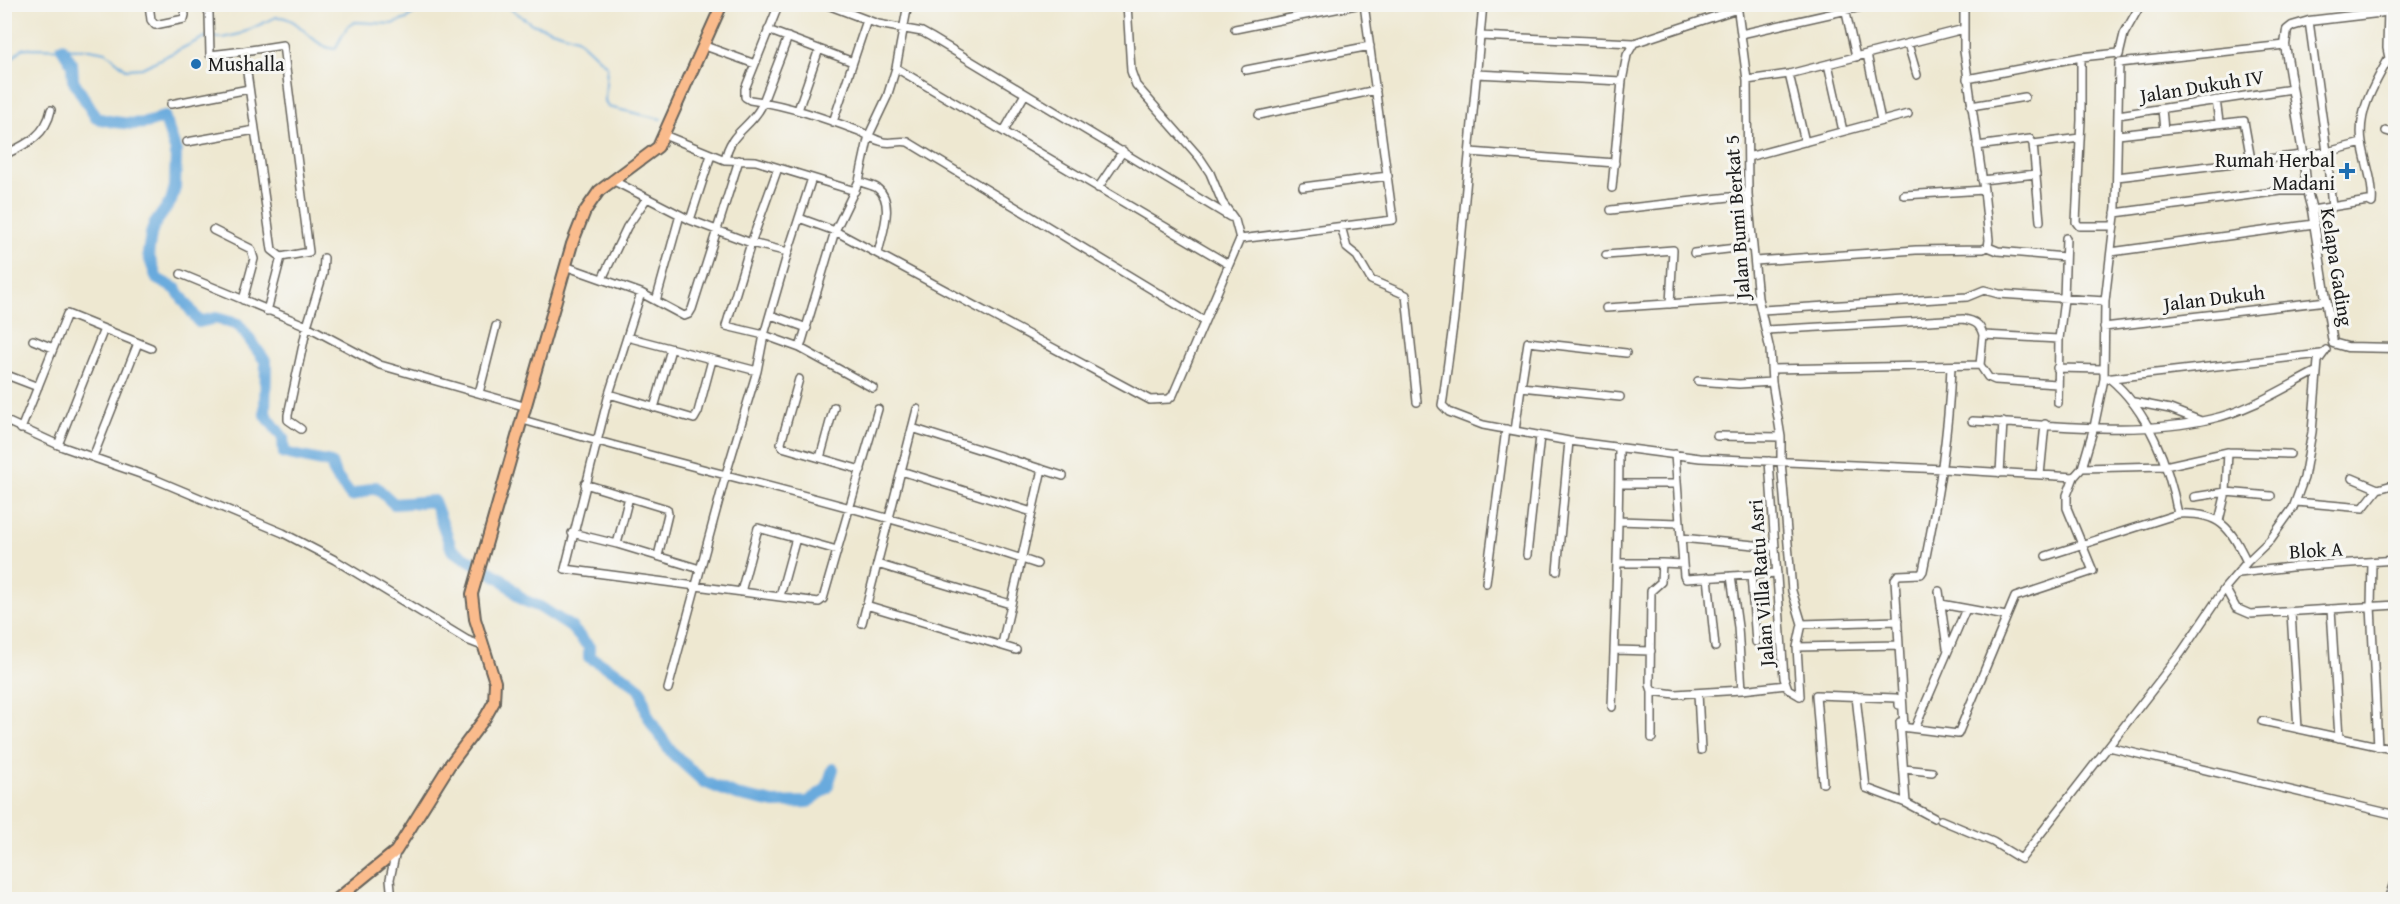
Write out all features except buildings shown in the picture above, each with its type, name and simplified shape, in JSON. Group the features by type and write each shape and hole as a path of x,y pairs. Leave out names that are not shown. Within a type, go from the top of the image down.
{"main road":[{"path":"336,900 396,851 449,766 485,718 494,702 495,682 475,620 472,594 527,407 565,266 585,211 599,191 654,150 664,135 722,4"}],"street":[{"path":"149,4 151,20 155,25 181,20 185,15 183,4"},
{"path":"207,4 210,55 283,45 309,252 281,257 272,250 244,51"},
{"path":"779,4 744,93 750,100 798,110 887,143 899,140 908,142 1204,321"},
{"path":"825,4 885,26 922,32 1235,220"},
{"path":"800,348 836,231 859,181 869,135 887,97 896,68 908,4"},
{"path":"799,218 836,231 1150,400 1166,400 1173,394 1240,238 1235,220 1222,202 1210,173 1200,158 1136,85 1131,71 1127,4"},
{"path":"1234,29 1362,4 1370,46 1393,220 1240,238"},
{"path":"1483,4 1454,318 1442,405 1449,412 1468,420 1540,436 1700,458 2074,477"},
{"path":"1741,34 1845,8 1874,4"},
{"path":"1964,4 1967,79 1983,180 1988,247"},
{"path":"1903,727 1958,734 2015,597 2093,571 2067,508 2067,498 2074,477 2082,468 2106,378 2104,369 2105,301 2115,213 2119,53 2124,34 2141,4"},
{"path":"2119,63 2285,45 2287,30 2292,26 2309,21 2377,13 2390,6"},
{"path":"2312,210 2368,201 2372,203 2362,143 2363,115 2369,95 2392,60 2387,48 2390,6"},
{"path":"1480,36 1634,44 1737,7"},
{"name":"Jalan Bumi Berkat 5","path":"1737,7 1747,80 1748,195 1758,298 1766,330 1781,437 1780,461 1792,591 1802,624"},
{"path":"1845,8 1856,57"},
{"path":"833,122 867,20"},
{"path":"2309,21 2327,152 2332,208"},
{"path":"1747,80 1789,74 1964,29"},
{"path":"768,30 853,62"},
{"path":"725,160 732,140 756,117 788,38"},
{"path":"1612,188 1622,81 1627,55 1634,44"},
{"path":"1908,44 1917,75"},
{"path":"705,45 755,64"},
{"name":"Kelapa Gading","path":"2285,45 2333,343 2347,347 2396,348"},
{"path":"1246,70 1370,46"},
{"path":"798,110 819,49"},
{"path":"1967,79 2081,57 2119,53"},
{"path":"1867,54 1881,121"},
{"path":"2081,57 2076,222 2079,226 2113,226"},
{"path":"1828,64 1843,131"},
{"path":"896,68 1228,264"},
{"path":"1476,74 1622,81"},
{"path":"1789,74 1804,142"},
{"name":"Jalan Dukuh IV","path":"2118,115 2292,88"},
{"path":"171,104 249,89"},
{"path":"1259,115 1376,90"},
{"path":"1004,131 1025,94"},
{"path":"1971,106 2025,97"},
{"path":"2216,100 2219,122"},
{"path":"2162,109 2164,130"},
{"path":"5,155 39,135 45,128 51,110"},
{"path":"1748,158 1908,114"},
{"path":"2118,135 2244,121 2251,160"},
{"path":"187,142 255,130"},
{"path":"2386,131 2396,134"},
{"path":"664,135 725,160 756,161 855,191"},
{"path":"2033,144 2080,138"},
{"path":"1977,146 2030,139 2033,144 2040,221"},
{"path":"2117,177 2303,153 2327,152 2362,143"},
{"path":"1098,188 1123,151"},
{"path":"1470,152 1615,162"},
{"path":"690,220 711,155"},
{"path":"565,266 641,293 677,314 689,314 693,309 739,160"},
{"path":"778,168 751,243 726,326 764,335 800,348 873,388"},
{"path":"1983,180 2036,174"},
{"path":"1302,187 1388,176"},
{"path":"668,689 694,588 757,371 764,335 788,252 813,178"},
{"path":"612,180 690,220 751,243 788,252"},
{"path":"859,181 877,189 886,207 878,254"},
{"path":"1905,195 1984,190"},
{"path":"2115,213 2281,190 2307,191"},
{"path":"1611,210 1748,195"},
{"path":"602,279 627,227 647,198"},
{"path":"656,301 680,215"},
{"path":"2111,252 2314,224"},
{"path":"1341,226 1347,248 1357,256 1371,280 1406,295 1417,402"},
{"path":"213,230 251,249 254,253 243,300"},
{"path":"2058,403 2059,339 2064,299 2066,238"},
{"path":"1694,253 1753,246"},
{"path":"1755,261 1988,247 1998,251 2065,257"},
{"path":"1606,255 1673,250 1670,304"},
{"path":"267,311 281,257"},
{"path":"302,429 288,420 288,415 307,326 323,274 324,258"},
{"path":"181,274 307,326 333,342 388,368 527,407"},
{"path":"1762,310 1967,297 1984,290 1999,294 2105,301"},
{"path":"641,293 609,394 572,533 565,569 694,588 821,601 878,409"},
{"path":"1606,308 1758,298"},
{"name":"Jalan Dukuh","path":"2104,327 2327,301"},
{"path":"21,429 67,314 151,348"},
{"path":"771,315 807,328"},
{"path":"1766,330 1963,319 1974,321 1981,328 1983,335 1980,365 1988,378 2057,384"},
{"path":"479,393 496,326"},
{"path":"58,445 104,329"},
{"path":"1983,335 2059,339"},
{"path":"627,338 757,371"},
{"path":"33,340 53,348"},
{"path":"1515,431 1528,342 1626,353"},
{"path":"93,457 138,343"},
{"path":"654,408 671,349"},
{"path":"1856,696 1866,788 1906,803 1993,842 2021,859 2181,653 2225,588 2270,540 2295,502 2304,478 2312,432 2315,372 2323,352 2106,378"},
{"path":"609,394 694,419 712,360"},
{"path":"1772,369 1980,365"},
{"path":"1906,803 1895,579 1898,574 1921,574 1923,571 1943,469 1950,406 1951,366"},
{"path":"2058,368 2104,369"},
{"path":"1972,421 2094,427 2148,427 2200,421 2245,408 2315,372"},
{"path":"4,374 38,387"},
{"path":"2106,378 2134,402 2148,427 2165,466 2178,514"},
{"path":"799,379 782,445 784,449 861,470"},
{"path":"1698,381 1739,384 1772,382"},
{"path":"1521,387 1620,397"},
{"path":"2134,402 2170,409 2200,421"},
{"path":"820,458 834,407"},
{"path":"862,623 917,409"},
{"path":"4,420 58,445 229,509 283,533 335,560 467,640 484,647"},
{"path":"523,420 596,442 726,474 849,508 1037,564"},
{"path":"2000,473 2003,422"},
{"path":"2040,475 2045,424"},
{"path":"912,428 1063,476"},
{"path":"1486,583 1506,429"},
{"path":"1527,555 1540,436"},
{"path":"1717,436 1781,437"},
{"path":"1557,571 1569,441"},
{"path":"1611,707 1614,586 1618,563 1619,448"},
{"path":"2082,468 2165,466 2228,452 2290,454"},
{"path":"2219,521 2226,492 2228,452"},
{"path":"1675,454 1680,538 1686,579 1777,573"},
{"name":"Jalan Villa Ratu Asri","path":"1769,461 1786,686 1800,696 1797,647"},
{"path":"1002,644 1042,469"},
{"path":"902,471 1032,512"},
{"path":"2352,478 2378,489"},
{"path":"585,484 665,507 668,511 658,555"},
{"path":"1619,484 1677,484"},
{"path":"2295,502 2363,508 2378,489 2396,484"},
{"path":"2194,497 2226,492 2271,496"},
{"path":"616,544 629,497"},
{"path":"2046,556 2178,514 2197,514 2219,521 2230,530 2247,562"},
{"path":"1618,521 1679,524"},
{"path":"741,592 757,529 837,550"},
{"path":"572,533 658,555 700,569"},
{"path":"780,596 796,538"},
{"path":"1680,538 1775,547"},
{"name":"Blok A","path":"2239,573 2396,560"},
{"path":"1618,563 1683,564"},
{"path":"2372,563 2371,606 2378,747"},
{"path":"877,564 1010,604"},
{"path":"1652,738 1650,596 1651,591 1662,579 1662,564"},
{"path":"1750,575 1756,642"},
{"path":"1731,576 1742,690"},
{"path":"1708,578 1715,647"},
{"path":"2225,588 2236,608 2250,614 2396,605"},
{"path":"1939,591 1948,650"},
{"path":"1941,604 2006,616"},
{"path":"866,605 1016,650"},
{"path":"1916,728 1966,609"},
{"path":"2331,609 2339,738"},
{"path":"2290,612 2298,729"},
{"path":"1898,621 1802,624 1797,647 1899,645"},
{"path":"1614,650 1651,651"},
{"path":"1652,690 1675,694 1786,686"},
{"path":"1698,693 1701,750"},
{"path":"1823,783 1815,697 1818,694 1899,699 1903,727"},
{"path":"2262,721 2396,750"},
{"path":"2109,747 2396,815"},
{"path":"1904,769 1932,772"},
{"path":"392,900 390,879 396,851"},
{"path":"2388,900 2396,877"}],"waterway":[{"path":"4,66 23,48 89,49 106,52 126,69 142,68 205,37 223,38 240,34 276,17 292,21 319,43 335,49 347,27 355,22 392,24 407,19 423,4"},
{"path":"504,4 532,24 577,38 607,66 605,101 608,107 661,119"},
{"path":"62,48 72,64 73,80 96,118 139,124 164,116 176,152 175,187 171,201 154,225 148,254 157,279 176,289 199,322 216,318 238,324 266,362 265,414 283,438 284,453 331,463 335,475 351,496 376,487 394,504 434,501 452,550 502,579 523,600 540,607 571,627 589,647 589,657 625,677 641,690 647,714 656,730 672,753 704,782 736,795 774,803 808,802 827,788 833,769"}],"place":[{"name":"Mushalla","path":"196,64"},
{"name":"Rumah Herbal Madani","path":"2347,171"}]}
